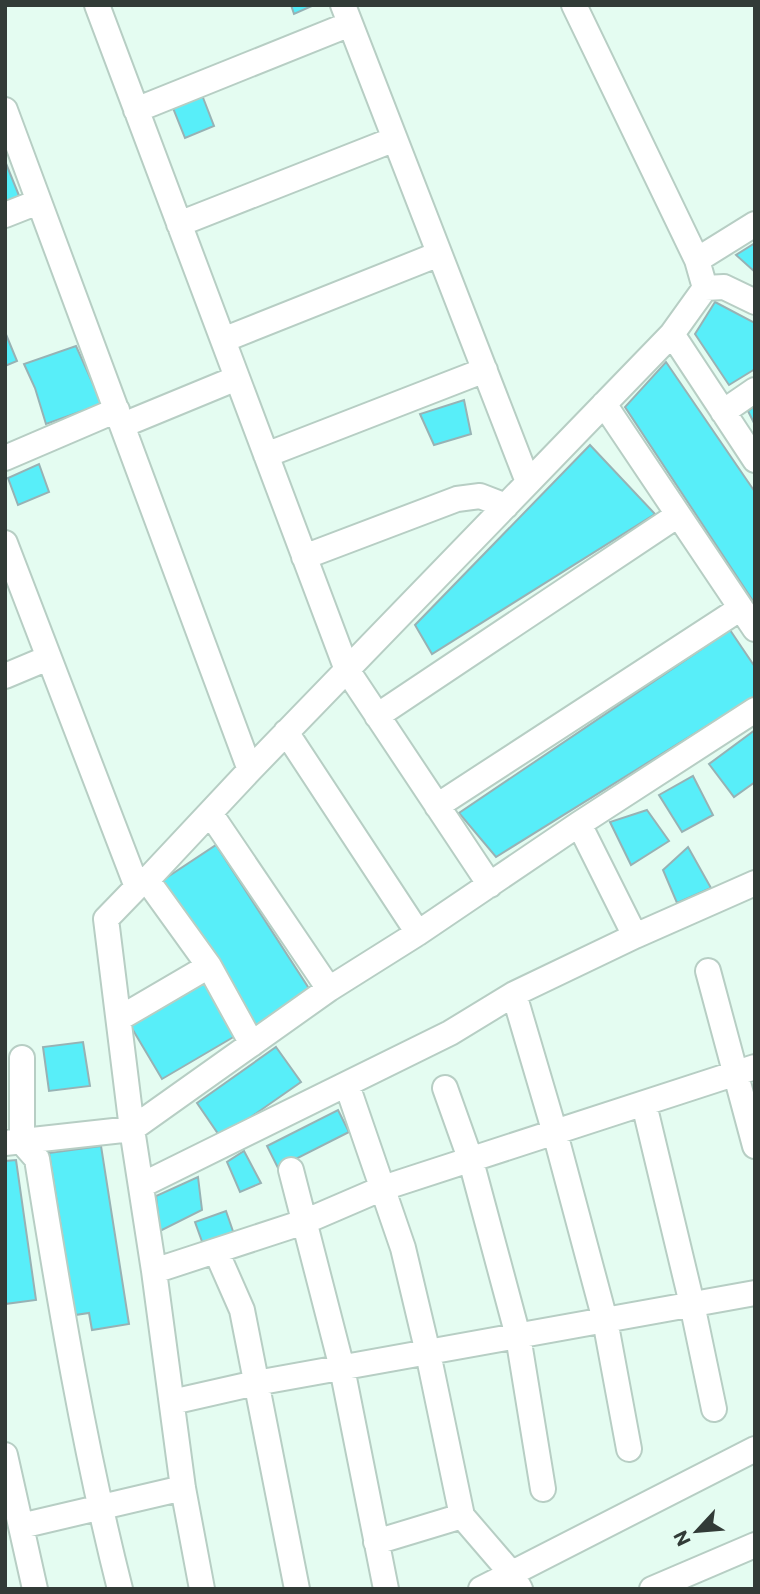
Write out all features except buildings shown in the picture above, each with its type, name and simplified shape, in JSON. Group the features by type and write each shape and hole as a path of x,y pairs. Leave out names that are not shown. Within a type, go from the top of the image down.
{"street":[{"path":"97,5 347,670 490,885"},
{"path":"574,5 696,260 705,288"},
{"path":"136,110 346,15 528,482"},
{"path":"5,110 250,770"},
{"path":"179,224 395,139"},
{"path":"5,215 38,202"},
{"path":"696,260 755,224"},
{"path":"223,340 439,254"},
{"path":"705,288 724,287 755,302"},
{"path":"202,1589 183,1488 132,1129 106,919 672,334 705,288"},
{"path":"672,334 755,460"},
{"path":"266,455 485,370"},
{"path":"5,458 237,378"},
{"path":"723,412 755,390"},
{"path":"604,404 755,629"},
{"path":"304,557 457,499 480,496 506,506"},
{"path":"377,716 678,514"},
{"path":"5,543 48,658 142,883 209,966 252,1044"},
{"path":"437,806 741,608"},
{"path":"5,676 48,658"},
{"path":"14,1142 132,1129 329,989 755,710"},
{"path":"286,732 418,933"},
{"path":"210,813 329,989"},
{"path":"579,824 635,936"},
{"path":"142,1185 450,1033 514,995 635,936 755,883"},
{"path":"120,1018 209,966"},
{"path":"708,971 746,1070 755,1146"},
{"path":"514,995 555,1133 605,1320 629,1449"},
{"path":"14,1142 22,1058"},
{"path":"154,1271 304,1222 383,1188 746,1070"},
{"path":"348,1085 403,1248 462,1516 515,1581"},
{"path":"445,1088 471,1161 518,1336 543,1489"},
{"path":"644,1104 714,1409"},
{"path":"14,1142 37,1159 64,1322 100,1507 120,1589"},
{"path":"291,1170 342,1368 386,1589"},
{"path":"216,1251 242,1310 297,1589"},
{"path":"172,1402 256,1383 755,1293"},
{"path":"481,1589 515,1581 755,1449"},
{"path":"5,1455 15,1517 35,1589"},
{"path":"15,1517 100,1507 183,1488"},
{"path":"376,1542 462,1516"},
{"path":"652,1589 755,1545"}]}
